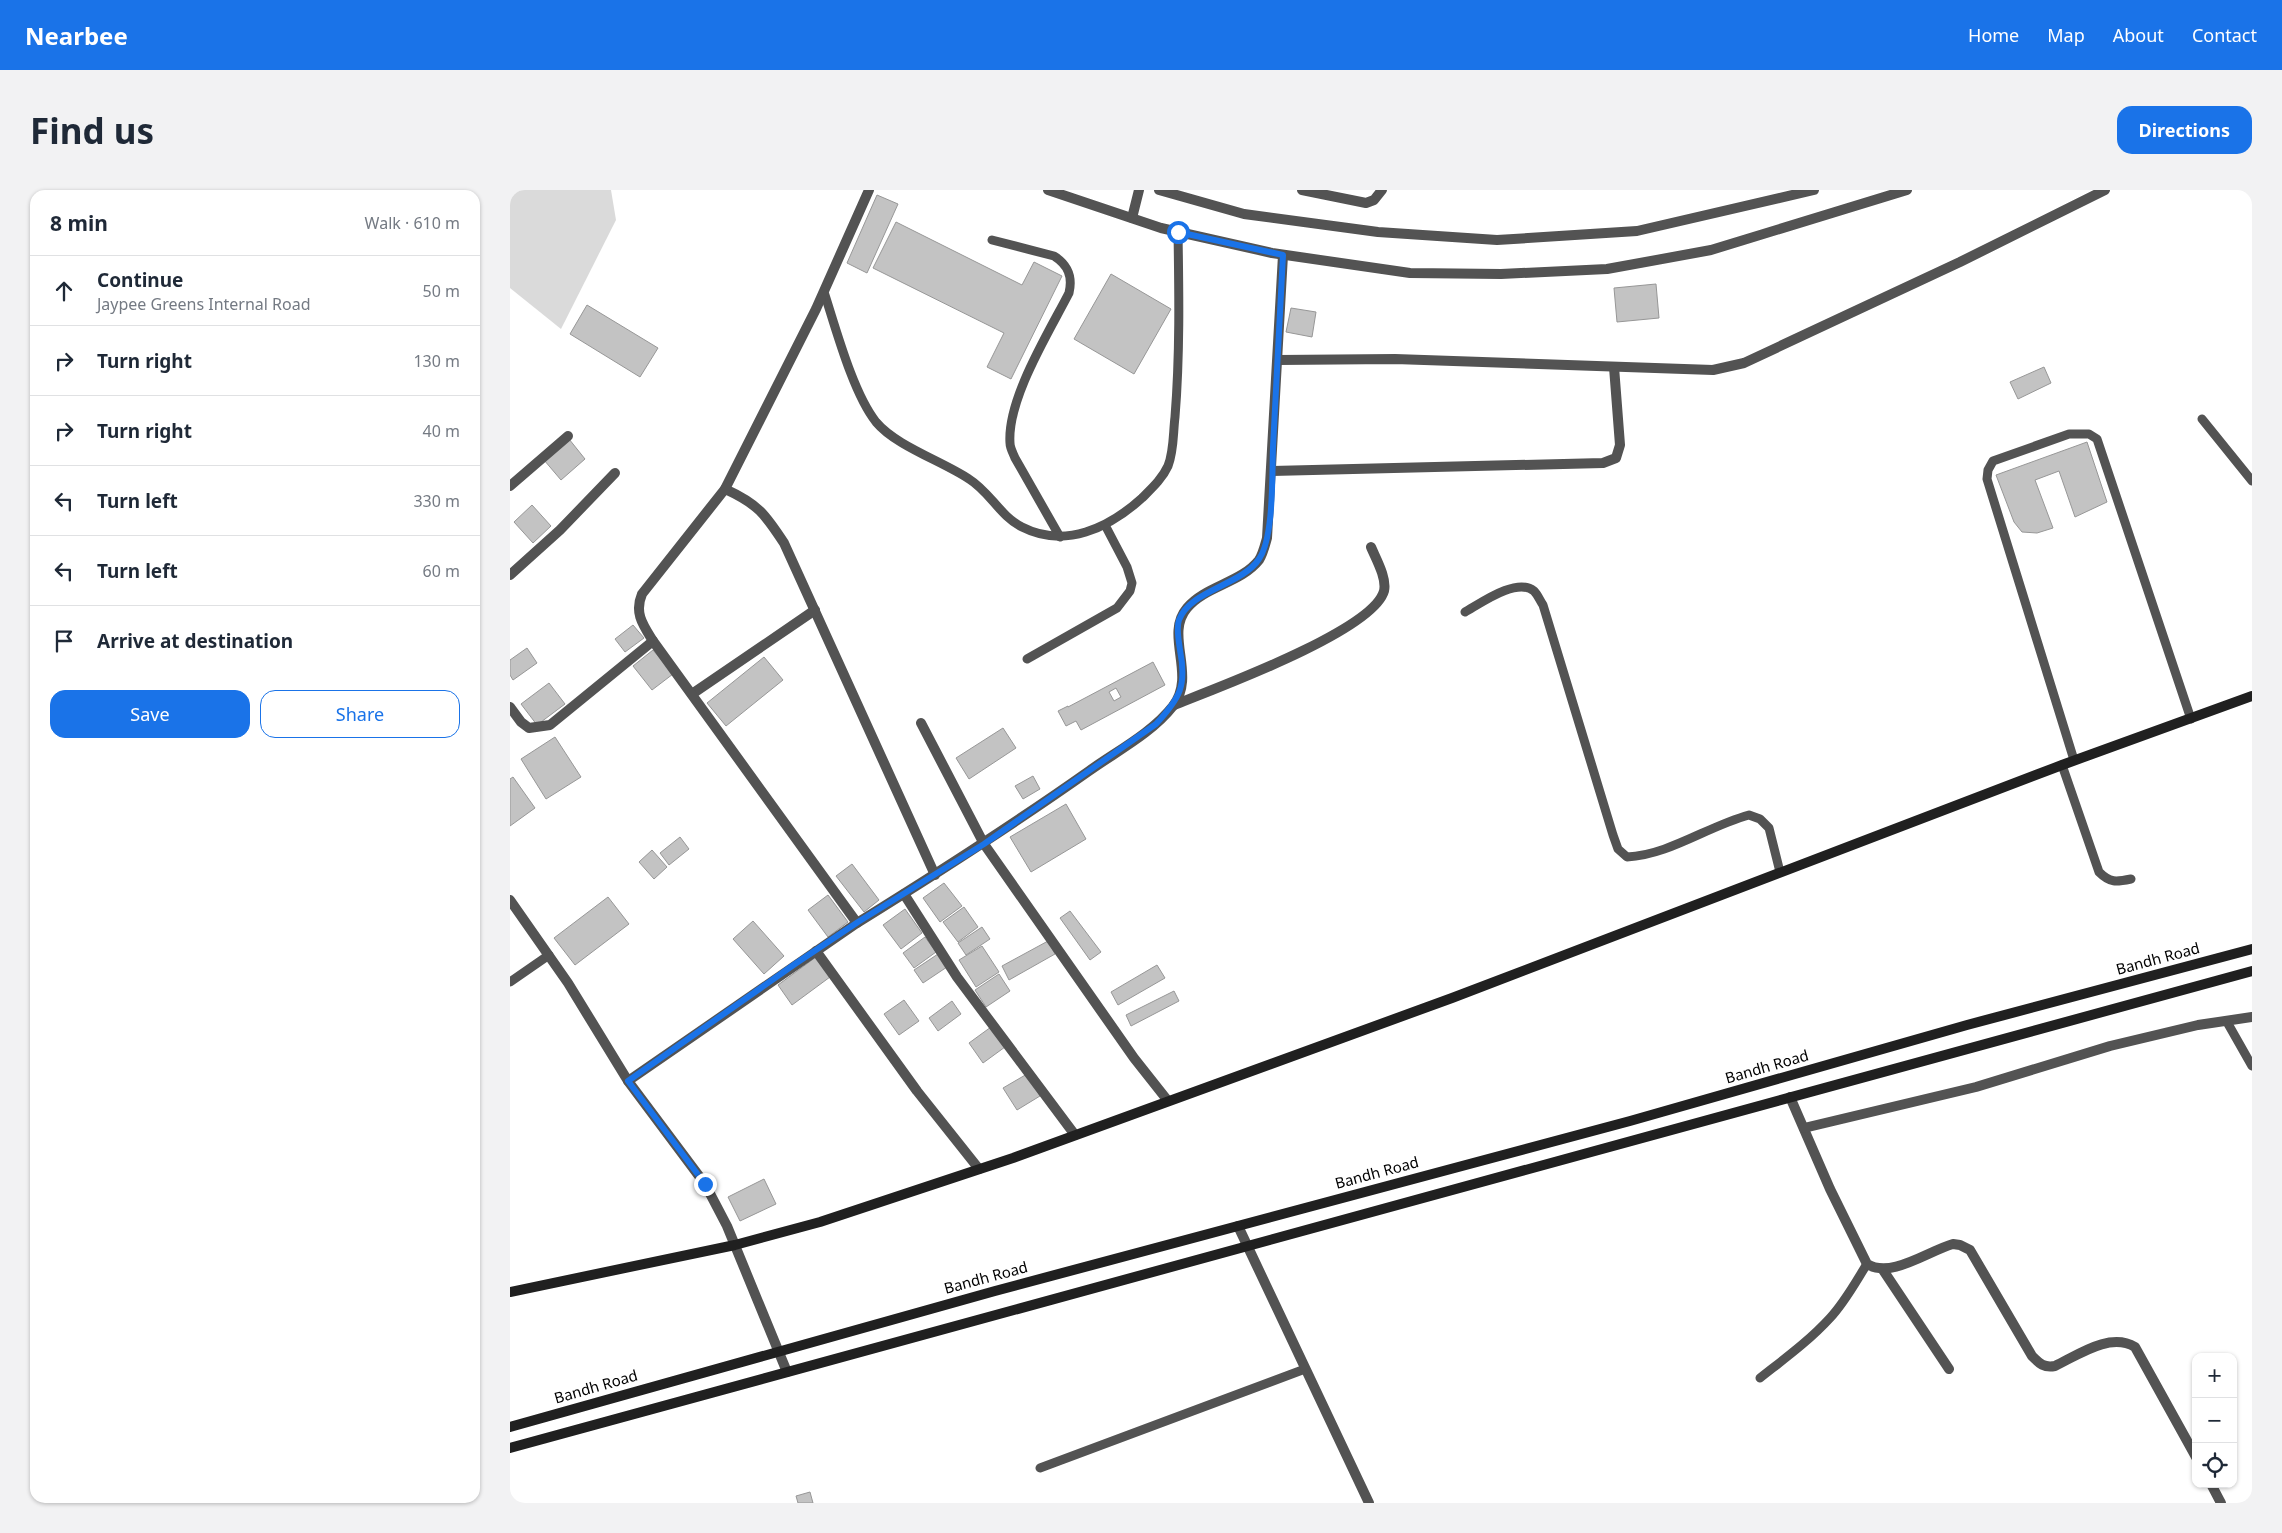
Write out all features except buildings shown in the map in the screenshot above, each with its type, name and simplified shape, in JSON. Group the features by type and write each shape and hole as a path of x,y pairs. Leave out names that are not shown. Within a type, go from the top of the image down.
{"main road":[{"path":"510,1292 735,1245 820,1222 978,1169 1452,998 2074,760 2252,696"},
{"name":"Bandh Road","path":"510,1427 779,1351 1630,1121 1967,1025 2252,950"},
{"path":"510,1448 2252,971"}],"street":[{"path":"858,922 653,641 638,613 638,604 642,594 725,489 824,292 869,190"},
{"path":"1048,190 1178,232 1283,255 1410,273 1501,274 1607,270 1711,250 1907,190"},
{"path":"1132,218 1139,190"},
{"path":"1159,190 1244,214 1378,232 1497,240 1637,231 1814,190"},
{"path":"1302,190 1366,203 1374,200 1382,190"},
{"path":"1278,360 1395,359 1713,370 1744,364 1960,262 2105,190"},
{"path":"628,1081 858,922 984,844 1156,724 1174,704 1182,686 1183,664 1178,641 1178,621 1188,607 1244,572 1259,559 1267,538 1283,255"},
{"path":"1272,471 1603,463 1616,458 1620,445 1614,367"},
{"path":"510,486 568,436"},
{"path":"510,575 560,530 615,473"},
{"path":"725,489 747,499 765,514 784,543 935,875"},
{"path":"1174,704 1310,647 1370,610 1384,592 1384,583 1371,547"},
{"path":"692,694 815,610"},
{"path":"510,707 521,722 530,728 550,725 653,641"},
{"path":"921,723 984,844 1134,1058 1168,1101"},
{"path":"904,894 957,977 1075,1135"},
{"path":"510,900 549,955 628,1081 705,1184 735,1245 787,1372"},
{"path":"816,950 917,1091 978,1169"},
{"path":"1804,1128 1976,1087 2110,1046 2198,1025 2252,1018"},
{"path":"1790,1096 1849,1232 1867,1264 1874,1269 1883,1270 1953,1244 1970,1250 2032,1356 2040,1365 2048,1368 2055,1366 2091,1349 2117,1341 2135,1347 2192,1450"},
{"path":"1238,1226 1368,1503"},
{"path":"1883,1270 1949,1369"},
{"path":"2213,1488 2221,1503"}],"lane":[{"path":"824,292 858,390 877,423 891,436 970,479 1011,520 1039,534 1060,536 1085,533 1105,525 1126,512 1151,490 1169,464 1178,385 1178,232"},
{"path":"992,240 1054,256 1070,272 1072,282 1069,293 1030,370 1016,406 1010,444 1014,458 1060,536"},
{"path":"2202,419 2252,481"},
{"path":"2074,760 1987,479 1988,470 1993,461 2069,434 2089,434 2097,439 2191,719"},
{"path":"1027,659 1116,608 1130,591 1132,583 1127,567 1105,525"},
{"path":"1465,612 1505,591 1521,586 1534,591 1543,605 1613,835 1618,849 1626,857 1639,856 1657,850 1749,815 1760,819 1769,828 1780,872"},
{"path":"2062,765 2099,872 2110,881 2131,879"},
{"path":"510,982 549,955"},
{"path":"2226,1022 2252,1066"},
{"path":"1760,1378 1811,1338 1831,1318 1847,1297 1867,1264"},
{"path":"1040,1468 1305,1369"}],"shaded area":[{"path":"510,190 611,190 616,220 561,329 510,288"}],"route":[{"path":"705,1184 628,1081 795,964 858,922 984,844 1156,724 1174,704 1182,686 1183,664 1178,641 1178,621 1188,607 1244,572 1259,559 1267,538 1271,492 1283,255 1178,232"}]}
